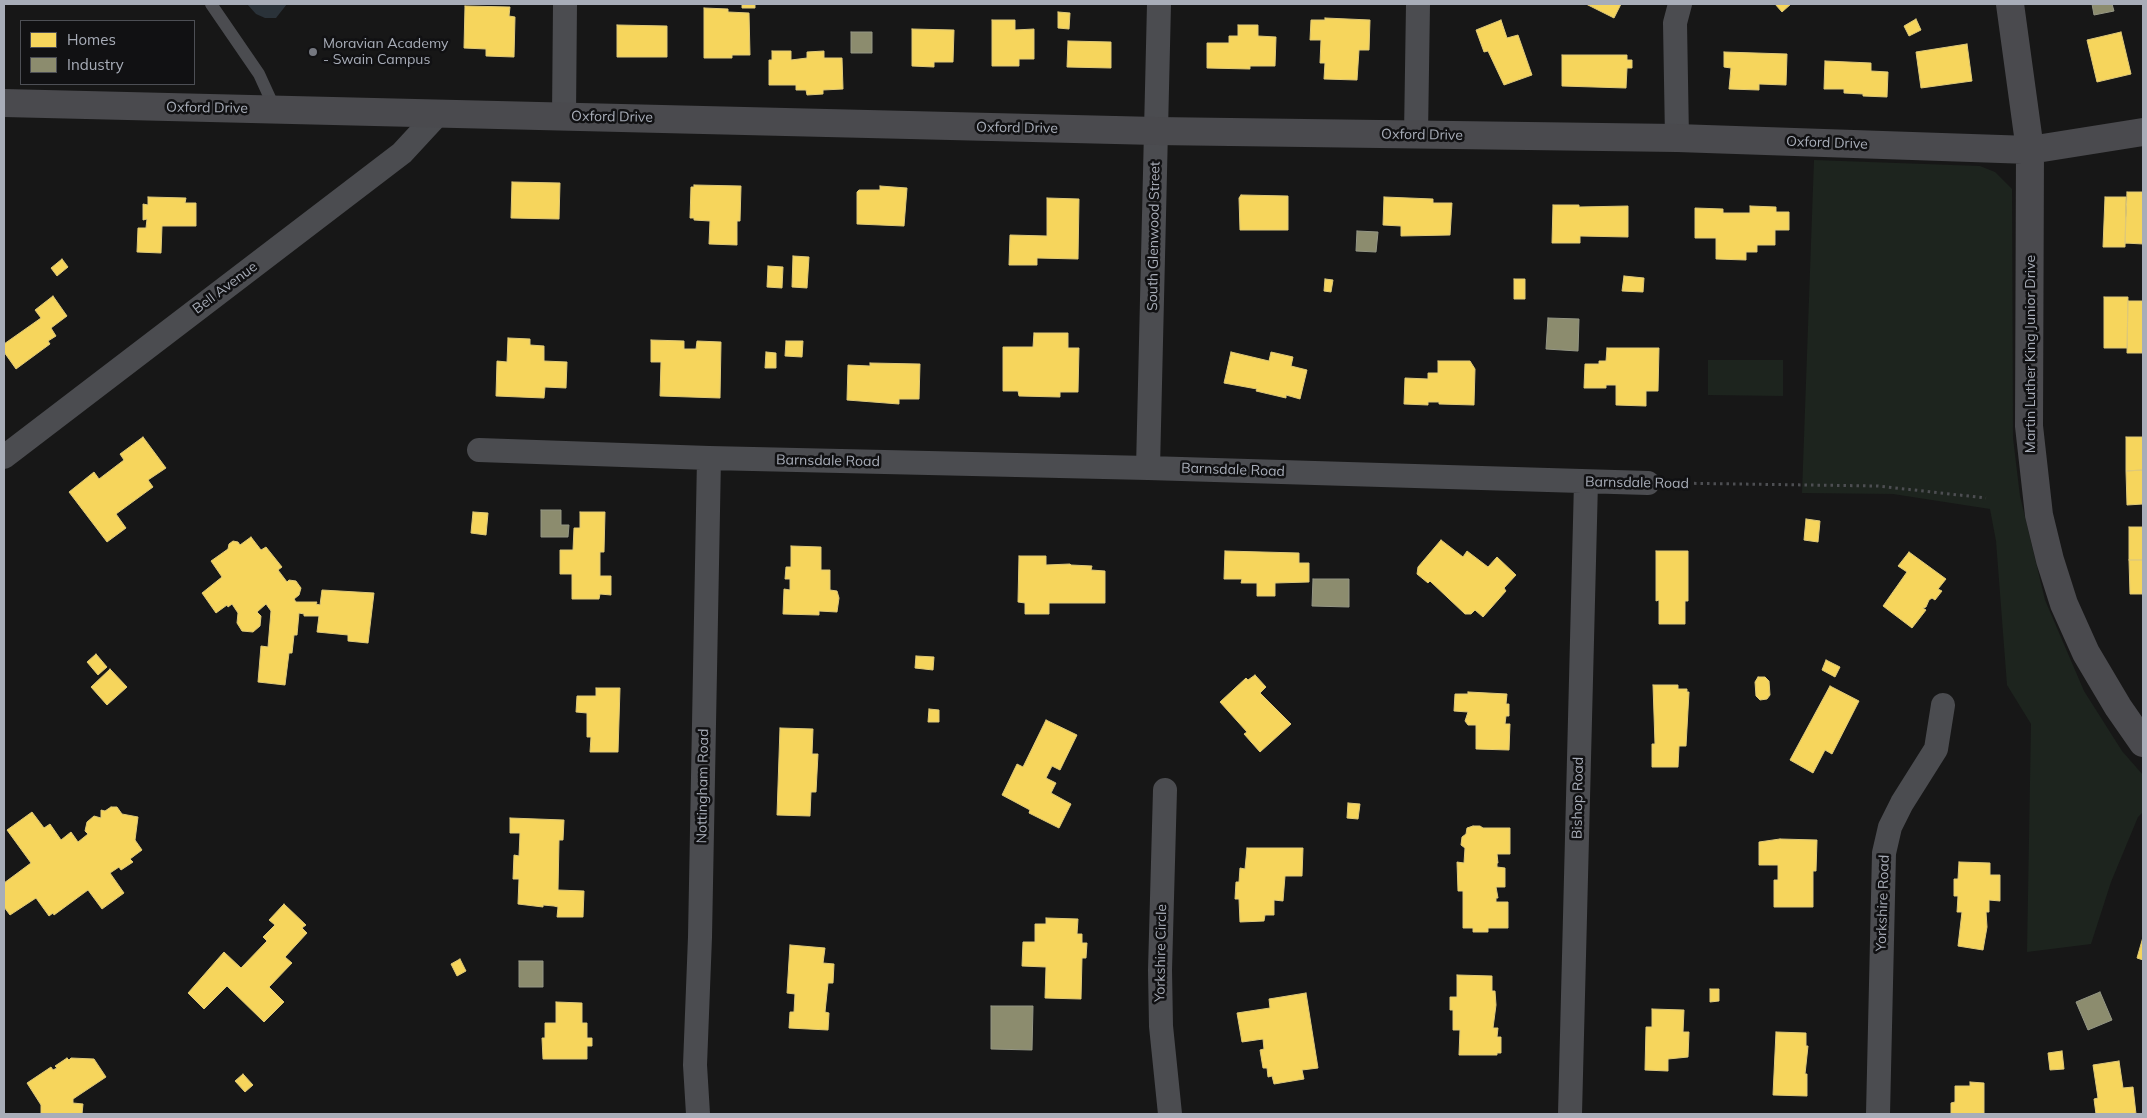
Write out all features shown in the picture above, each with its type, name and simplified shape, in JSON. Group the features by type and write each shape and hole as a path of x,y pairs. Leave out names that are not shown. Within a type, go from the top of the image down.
{"main road":[{"name":"Martin Luther King Junior Drive","path":"2010,4 2030,150 2029,426 2032,471 2039,514 2050,560 2064,604 2086,653 2118,707 2143,743"},
{"name":"Oxford Drive","path":"4,103 1156,131 1677,138 2030,150 2143,132"}],"street":[{"path":"564,116 565,4"},
{"name":"South Glenwood Street","path":"1148,468 1159,4"},
{"path":"1416,135 1418,4"},
{"path":"1677,138 1675,23 1680,4"},
{"name":"Bell Avenue","path":"4,457 402,153 439,113"},
{"name":"Barnsdale Road","path":"479,450 709,458 1148,468 1648,483"},
{"name":"Nottingham Road","path":"698,1114 696,1066 709,458"},
{"name":"Bishop Road","path":"1570,1114 1586,482"},
{"name":"Yorkshire Road","path":"1878,1114 1884,853 1890,827 1902,803 1936,749 1943,705"},
{"name":"Yorkshire Circle","path":"1165,790 1160,970 1161,1026 1170,1114"}],"lane":[{"path":"211,4 259,74 275,109"}],"path":[{"name":"Barnsdale Road","path":"1648,483 1878,486 1986,498"}],"shaded area":[{"path":"247,4 287,4 276,18 265,18 256,14"},
{"path":"1814,160 1980,166 1995,172 2012,189 2013,438 2020,496 2045,600 2084,691 2122,751 2143,775 2143,812 2138,817 2111,882 2091,944 2027,952 2031,724 2007,685 1996,541 1990,509 1893,494 1802,493"},
{"path":"1708,360 1783,360 1783,396 1708,395"}],"building: Homes":[{"path":"742,4 755,4 755,8 742,8"},
{"path":"1586,4 1621,4 1614,18"},
{"path":"1775,4 1791,4 1782,12"},
{"path":"465,6 510,7 509,16 515,17 514,57 486,56 486,49 464,48"},
{"path":"704,8 728,9 728,12 749,13 750,55 732,55 732,58 704,58"},
{"path":"1058,12 1070,13 1069,29 1058,28"},
{"path":"1325,18 1370,20 1369,50 1359,50 1357,80 1324,79 1325,63 1320,63 1321,40 1310,40 1311,20 1325,20"},
{"path":"1916,19 1921,30 1909,36 1904,26"},
{"path":"992,20 1015,20 1015,30 1034,29 1034,59 1019,59 1019,66 992,66"},
{"path":"1501,20 1507,38 1518,35 1532,75 1504,85 1488,51 1484,52 1476,30"},
{"path":"617,25 667,26 667,57 617,57"},
{"path":"1238,25 1258,25 1258,36 1276,37 1275,66 1250,66 1250,69 1207,68 1207,43 1229,43 1229,36 1238,36"},
{"path":"912,29 954,30 953,62 934,62 934,67 912,66"},
{"path":"2121,32 2131,74 2097,82 2087,40"},
{"path":"1068,41 1111,42 1111,68 1067,67"},
{"path":"1967,44 1972,81 1921,88 1916,52"},
{"path":"772,51 791,51 791,60 807,58 807,52 824,51 824,58 842,58 843,89 823,90 823,94 807,95 806,90 796,90 796,85 769,85 769,60 772,60"},
{"path":"1724,52 1787,54 1786,85 1759,84 1759,90 1729,89 1731,68 1724,67"},
{"path":"1562,55 1627,55 1627,60 1632,60 1632,68 1627,68 1626,88 1562,86"},
{"path":"1825,61 1871,63 1871,71 1888,72 1887,97 1844,93 1844,89 1824,89"},
{"path":"512,182 560,183 559,219 511,218"},
{"path":"694,185 741,186 740,221 737,221 737,245 709,244 710,221 690,218 691,187 694,187"},
{"path":"880,186 907,188 904,226 857,224 857,192 859,190 880,190"},
{"path":"2127,192 2143,192 2143,244 2125,243"},
{"path":"1241,195 1288,196 1288,230 1240,230 1239,198"},
{"path":"148,197 186,198 185,203 196,203 196,226 162,226 161,253 137,252 138,228 146,228 147,219 143,220 143,204 148,205"},
{"path":"1384,197 1433,199 1433,203 1452,203 1450,235 1401,236 1401,226 1383,225"},
{"path":"2105,197 2126,197 2125,247 2103,247"},
{"path":"1047,198 1079,199 1078,259 1037,258 1037,265 1009,265 1010,235 1047,236"},
{"path":"1553,205 1579,205 1579,207 1628,206 1628,237 1580,236 1580,243 1552,243"},
{"path":"1750,206 1776,207 1776,212 1789,212 1789,230 1775,230 1775,245 1757,245 1757,252 1746,252 1746,260 1716,259 1716,238 1695,238 1695,208 1723,209 1723,213 1750,213"},
{"path":"793,256 809,257 807,288 792,287"},
{"path":"62,259 68,267 57,276 51,268"},
{"path":"768,266 783,267 782,288 767,287"},
{"path":"1624,276 1644,278 1643,292 1622,291"},
{"path":"1325,279 1333,280 1331,292 1324,291"},
{"path":"1514,279 1525,279 1525,299 1514,299"},
{"path":"53,296 67,316 51,328 56,336 48,341 50,344 16,369 4,352 4,344 41,318 35,310"},
{"path":"2104,297 2128,297 2127,348 2104,348"},
{"path":"2128,301 2143,301 2143,353 2127,353"},
{"path":"1034,333 1068,333 1068,348 1079,348 1078,392 1060,392 1060,397 1019,396 1018,391 1003,391 1003,347 1033,347"},
{"path":"508,338 530,339 530,345 544,346 544,361 567,362 566,388 545,387 544,398 496,396 497,361 507,362"},
{"path":"651,340 684,341 684,349 696,349 697,341 721,342 720,398 660,396 661,362 651,362"},
{"path":"786,341 803,341 802,357 785,356"},
{"path":"1607,348 1659,348 1658,391 1646,391 1646,406 1616,405 1616,385 1606,385 1606,388 1584,388 1585,364 1599,364 1599,361 1606,361"},
{"path":"766,352 776,353 776,368 765,368"},
{"path":"1231,352 1269,361 1271,352 1293,357 1291,366 1307,370 1300,399 1286,395 1286,398 1256,391 1257,389 1224,383"},
{"path":"1438,361 1470,361 1475,369 1474,405 1439,404 1439,402 1428,402 1428,405 1404,404 1405,378 1428,379 1428,373 1438,373"},
{"path":"870,363 920,364 919,399 899,399 899,404 847,400 848,365 870,366"},
{"path":"143,437 166,468 148,480 153,487 116,514 126,528 107,542 69,492 94,472 99,479 124,460 120,454"},
{"path":"2126,437 2143,437 2143,470 2126,471"},
{"path":"2143,470 2143,504 2127,505 2126,471"},
{"path":"473,512 488,513 486,535 471,533"},
{"path":"580,512 605,512 604,552 600,552 600,576 611,576 611,595 600,594 599,599 572,599 572,574 560,574 560,550 573,550 574,528 580,528"},
{"path":"1806,519 1820,521 1818,542 1804,540"},
{"path":"2129,527 2143,527 2143,560 2129,560"},
{"path":"251,537 261,550 266,547 282,567 278,570 287,582 289,580 296,581 301,588 299,595 294,599 296,602 317,602 316,604 320,605 322,590 374,593 368,643 348,641 348,635 317,632 319,616 304,616 304,614 299,613 297,635 294,635 292,653 289,653 285,685 258,682 261,646 268,647 271,611 266,604 257,612 261,616 260,626 253,632 242,631 237,623 238,613 232,604 228,607 227,605 216,613 202,593 222,577 211,561 228,549 229,544 233,541 238,542 240,545"},
{"path":"1441,540 1463,557 1467,551 1488,567 1497,557 1516,575 1504,588 1506,591 1483,617 1475,610 1471,614 1465,614 1430,581 1428,583 1417,574 1418,567"},
{"path":"791,546 821,547 821,570 830,570 830,590 837,591 839,598 837,612 819,611 819,615 783,614 784,589 790,590 790,579 785,579 786,567 791,567"},
{"path":"1225,551 1299,553 1299,563 1309,563 1309,582 1275,583 1275,596 1257,596 1257,583 1241,583 1242,579 1224,579"},
{"path":"1656,551 1688,551 1688,601 1685,601 1685,624 1659,624 1659,600 1656,601"},
{"path":"1909,552 1946,579 1938,589 1942,591 1935,600 1932,598 1929,600 1926,607 1923,608 1926,610 1912,628 1883,606 1907,572 1898,566"},
{"path":"1019,556 1046,556 1046,565 1070,564 1092,566 1091,570 1105,571 1105,603 1049,603 1049,614 1025,614 1025,603 1018,602"},
{"path":"2129,560 2143,560 2143,594 2130,594"},
{"path":"96,654 107,667 98,675 87,662"},
{"path":"916,656 934,657 933,670 915,668"},
{"path":"1826,660 1840,667 1835,677 1822,670"},
{"path":"110,669 127,687 107,705 91,687"},
{"path":"1255,675 1266,687 1260,693 1291,724 1260,752 1244,734 1247,732 1220,702 1246,678 1248,680"},
{"path":"1758,677 1765,677 1769,681 1770,695 1767,699 1760,700 1756,696 1755,682"},
{"path":"1653,685 1678,685 1678,689 1687,689 1687,692 1689,692 1686,746 1679,746 1678,767 1652,767 1652,744 1655,744"},
{"path":"1830,686 1859,701 1832,754 1825,750 1813,773 1790,760"},
{"path":"596,688 620,688 618,752 590,752 591,737 587,737 587,713 576,712 577,696 596,696"},
{"path":"1468,692 1507,694 1506,704 1509,704 1509,716 1506,716 1505,724 1510,724 1509,750 1476,749 1476,725 1468,725 1465,721 1468,712 1454,711 1455,694 1468,694"},
{"path":"929,709 939,710 939,722 928,722"},
{"path":"1046,720 1077,735 1060,770 1052,766 1046,778 1056,783 1051,793 1071,804 1059,828 1029,813 1030,810 1002,795 1017,764 1023,767"},
{"path":"780,728 813,729 812,754 818,754 816,792 811,792 810,816 777,815"},
{"path":"1348,803 1360,804 1358,819 1347,818"},
{"path":"111,807 117,807 122,814 138,817 135,840 142,850 130,859 133,862 121,870 119,867 110,873 124,893 102,909 88,890 54,915 53,913 49,916 36,898 10,915 4,907 4,883 31,863 7,830 32,812 44,828 50,824 61,840 71,832 78,842 88,834 85,831 87,822 94,816 101,818 101,810 105,811"},
{"path":"510,818 564,820 563,840 559,840 558,890 584,891 583,917 557,917 558,907 554,906 543,905 543,907 518,904 519,879 513,879 514,855 519,856 520,833 510,833"},
{"path":"1473,826 1510,828 1510,854 1497,854 1497,867 1505,868 1505,887 1496,887 1498,898 1496,898 1496,902 1508,902 1508,928 1488,928 1488,932 1473,932 1473,928 1463,928 1463,891 1458,891 1457,862 1464,863 1465,848 1461,845 1462,837 1466,834 1467,828"},
{"path":"1780,839 1817,840 1816,871 1813,871 1813,907 1774,907 1774,880 1778,880 1778,865 1759,865 1759,842"},
{"path":"1247,848 1303,848 1302,876 1285,876 1283,901 1274,900 1274,915 1265,915 1264,921 1240,922 1239,899 1235,899 1236,882 1239,882 1240,868 1245,869"},
{"path":"1959,862 1990,863 1990,875 2000,875 2000,901 1989,900 1989,912 1986,912 1987,927 1983,950 1958,946 1962,912 1957,912 1958,896 1954,896 1954,879 1958,879"},
{"path":"284,904 306,925 302,928 307,933 285,957 292,963 269,987 284,1002 264,1022 227,986 204,1009 188,993 224,952 241,968 267,941 263,937 275,925 269,920"},
{"path":"1046,918 1078,919 1077,934 1082,934 1082,943 1087,943 1086,958 1082,958 1081,999 1045,998 1046,967 1022,966 1023,942 1035,942 1035,924 1046,924"},
{"path":"2143,937 2143,960 2137,958"},
{"path":"790,945 825,948 823,963 834,964 833,983 828,983 825,1012 829,1013 828,1030 789,1028 790,1012 794,1012 795,994 787,993"},
{"path":"460,959 466,971 457,976 451,964"},
{"path":"1457,975 1492,976 1492,991 1495,991 1496,1005 1493,1028 1498,1028 1497,1037 1501,1037 1501,1053 1497,1053 1497,1055 1459,1055 1460,1030 1453,1030 1453,1010 1450,1010 1450,997 1457,997"},
{"path":"1710,989 1719,989 1719,1001 1710,1002"},
{"path":"1306,993 1318,1068 1302,1070 1304,1079 1274,1084 1272,1076 1268,1077 1267,1068 1263,1068 1260,1050 1264,1049 1263,1039 1242,1042 1237,1013 1270,1008 1269,999"},
{"path":"556,1002 582,1003 582,1023 587,1023 587,1038 592,1038 592,1046 587,1046 587,1059 543,1059 542,1038 545,1038 545,1023 556,1023"},
{"path":"1652,1009 1684,1010 1683,1032 1689,1032 1688,1057 1668,1059 1668,1071 1645,1070 1646,1027 1652,1027"},
{"path":"1776,1032 1806,1033 1806,1046 1808,1046 1805,1074 1807,1074 1807,1096 1773,1095"},
{"path":"2062,1051 2064,1069 2050,1070 2048,1053"},
{"path":"67,1058 69,1060 71,1058 94,1059 106,1077 73,1099 73,1103 83,1104 82,1114 41,1114 41,1105 27,1083 51,1067 53,1070 57,1068 55,1066"},
{"path":"2119,1061 2123,1088 2133,1087 2136,1114 2096,1114 2094,1099 2098,1098 2093,1065"},
{"path":"243,1074 253,1085 245,1092 235,1081"},
{"path":"1970,1082 1984,1083 1984,1114 1951,1114 1951,1103 1955,1102 1955,1086 1970,1086"}],"building: Industry":[{"path":"2092,4 2112,4 2114,11 2094,15"},
{"path":"851,32 872,32 872,53 851,53"},
{"path":"1357,231 1378,232 1376,252 1356,251"},
{"path":"1548,318 1579,319 1578,351 1546,349"},
{"path":"541,510 561,510 561,525 569,525 568,537 541,537"},
{"path":"1313,579 1349,579 1349,607 1312,606"},
{"path":"519,961 543,961 543,987 519,987"},
{"path":"2100,992 2112,1020 2088,1030 2076,1002"},
{"path":"991,1006 1033,1006 1032,1050 991,1049"}],"place":[{"name":"Moravian Academy - Swain Campus","path":"313,52"}]}
